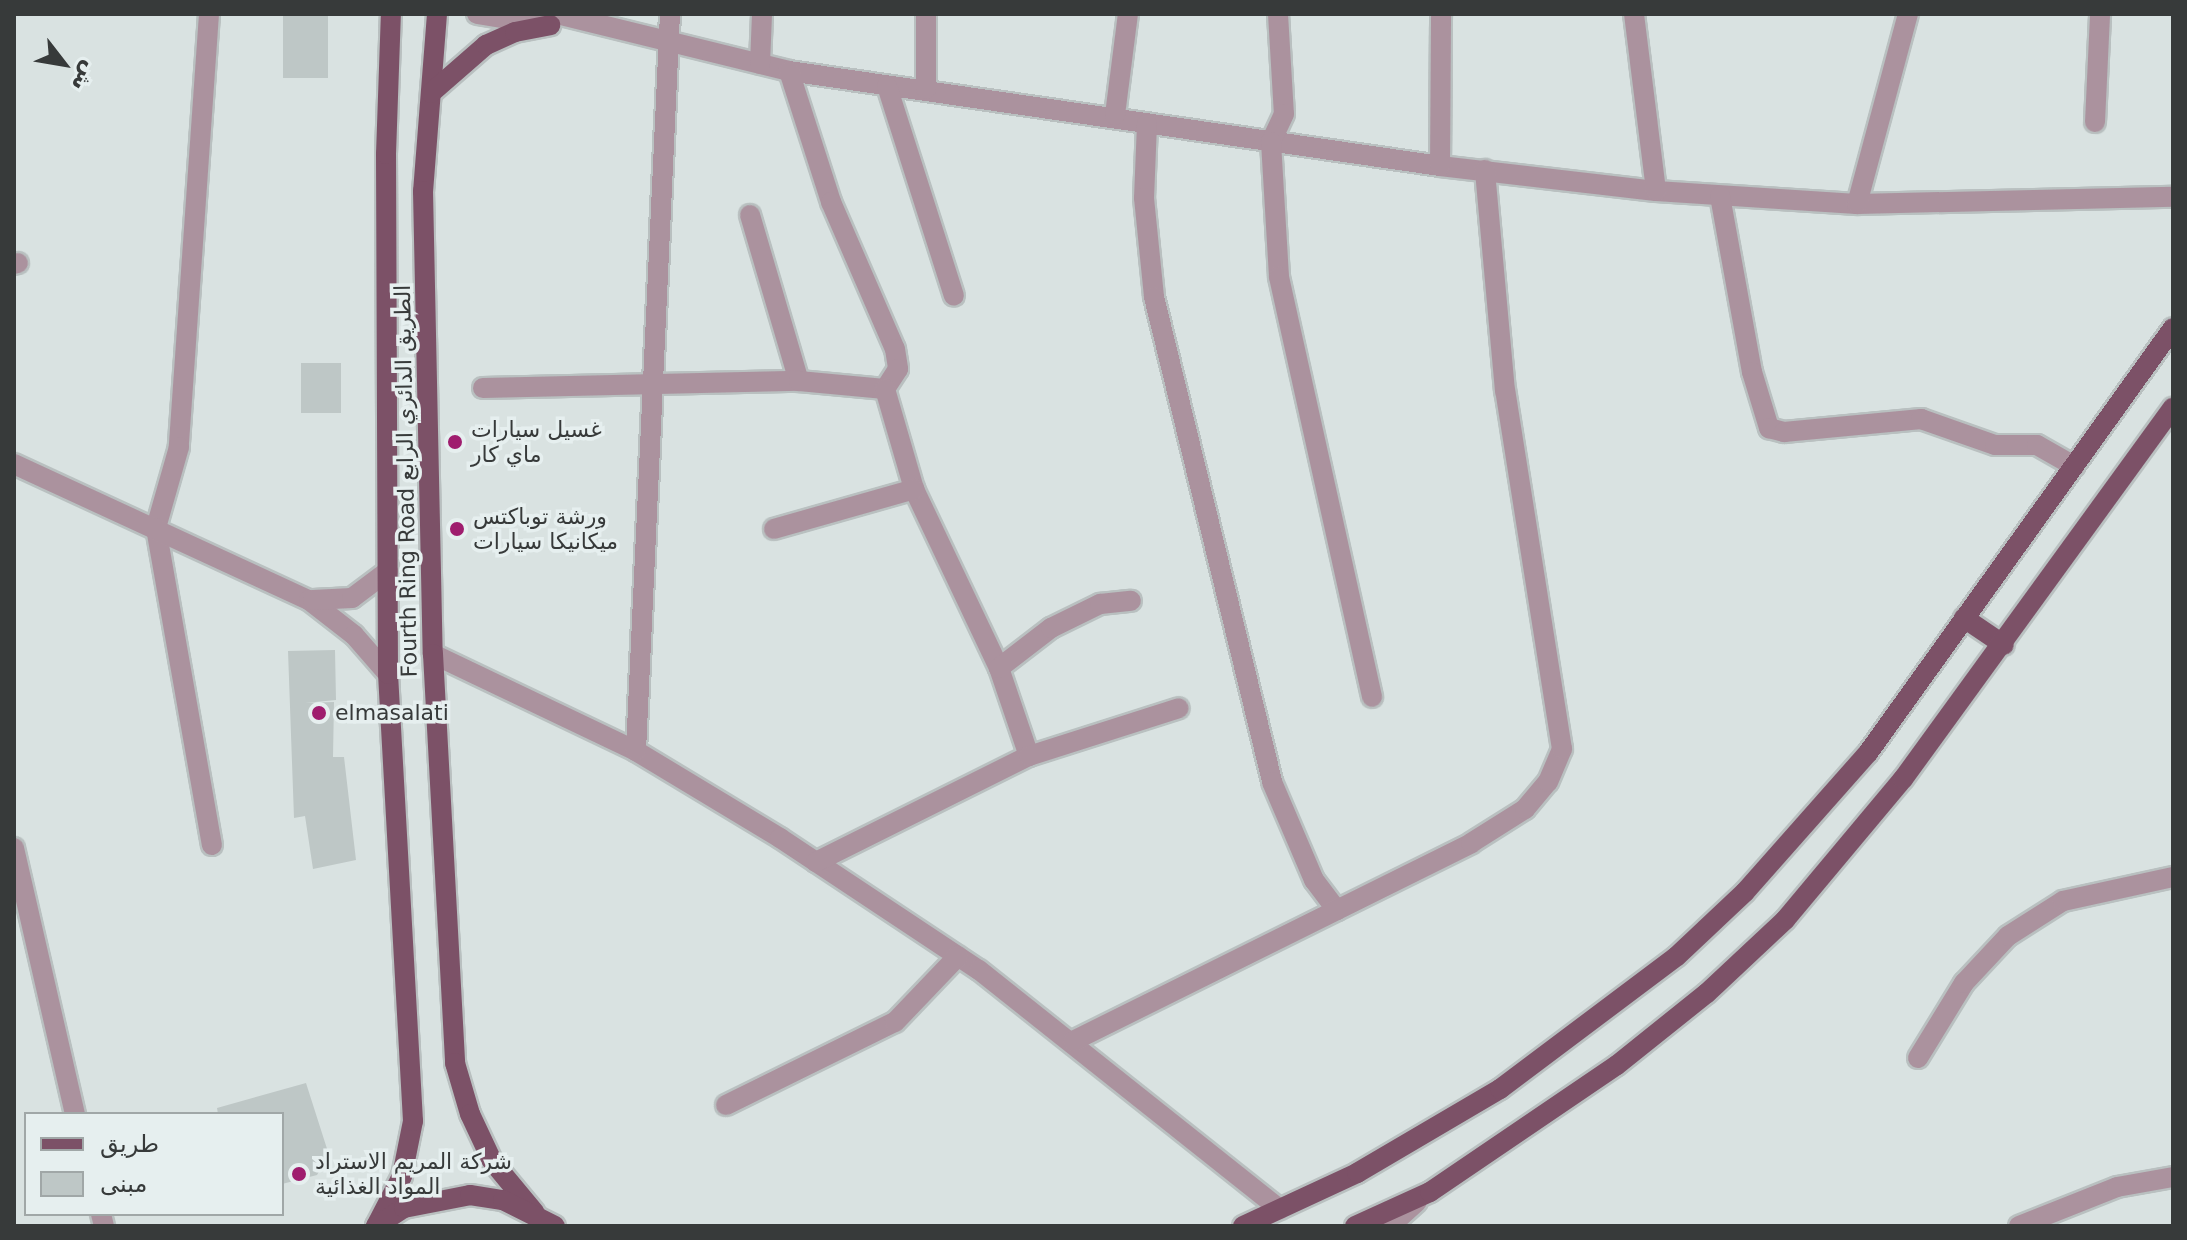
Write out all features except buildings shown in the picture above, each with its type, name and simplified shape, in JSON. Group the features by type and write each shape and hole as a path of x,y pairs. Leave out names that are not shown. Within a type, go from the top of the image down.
{"main road":[{"name":"Fourth Ring Road الطريق الدائري الرابع","path":"376,1226 402,1176 413,1121 388,674 386,154 391,14"},
{"name":"Fourth Ring Road الطريق الدائري الرابع","path":"437,14 423,191 433,654 455,1063 470,1114 492,1161 535,1213"},
{"path":"431,93 486,45 554,20"},
{"path":"1243,1226 1357,1173 1500,1089 1677,956 1810,822 1868,753 2173,328"},
{"path":"1355,1226 1430,1192 1617,1065 1707,993 1785,920 1849,849 2004,645 2173,408"},
{"path":"1964,618 2004,645"},
{"path":"376,1226 415,1205 470,1195 535,1213 555,1226"}],"street":[{"path":"209,14 179,447 156,528 212,845"},
{"path":"477,14 589,24 789,71 887,86 1115,115 1147,124 1440,166 1656,191 1857,204 2173,197"},
{"path":"636,751 670,14"},
{"path":"760,64 762,14"},
{"path":"926,14 926,89"},
{"path":"1115,115 1128,14"},
{"path":"1278,14 1284,114 1271,142 1279,277 1372,697"},
{"path":"1440,166 1441,14"},
{"path":"1634,14 1656,191"},
{"path":"1857,204 1908,14"},
{"path":"2095,122 2100,14"},
{"path":"789,71 831,202 895,349 898,369 885,389 914,489 999,668 1029,756"},
{"path":"887,86 954,296"},
{"path":"1147,124 1144,198 1161,327 1272,782 1314,880 1337,910"},
{"path":"1073,1041 1471,843 1525,809 1548,782 1562,749 1505,391 1485,170"},
{"path":"1720,196 1752,372 1769,428 1784,432 1921,419 1995,445 2037,445 2074,466"},
{"path":"750,215 799,381"},
{"path":"483,388 799,381 885,389"},
{"path":"14,464 309,600 354,635 388,674"},
{"path":"774,529 914,489"},
{"path":"309,600 352,598 388,571"},
{"path":"999,668 1051,628 1100,604 1131,601"},
{"path":"433,654 636,751 816,862 958,956 1073,1041 1280,1209"},
{"path":"816,862 1029,756 1179,708"},
{"path":"14,848 75,1112"},
{"path":"1918,1058 1964,983 2008,936 2063,901 2173,877"},
{"path":"726,1105 895,1022 958,956"},
{"path":"2019,1226 2117,1187 2173,1177"},
{"path":"1390,1226 1430,1192"}],"place":[{"name":"غسيل سيارات ماي كار","path":"455,442"},
{"name":"ورشة توباكتس ميكانيكا سيارات","path":"457,529"},
{"name":"elmasalati","path":"319,713"},
{"name":"شركة المريم الاستراد المواد الغذائية","path":"299,1174"}]}
